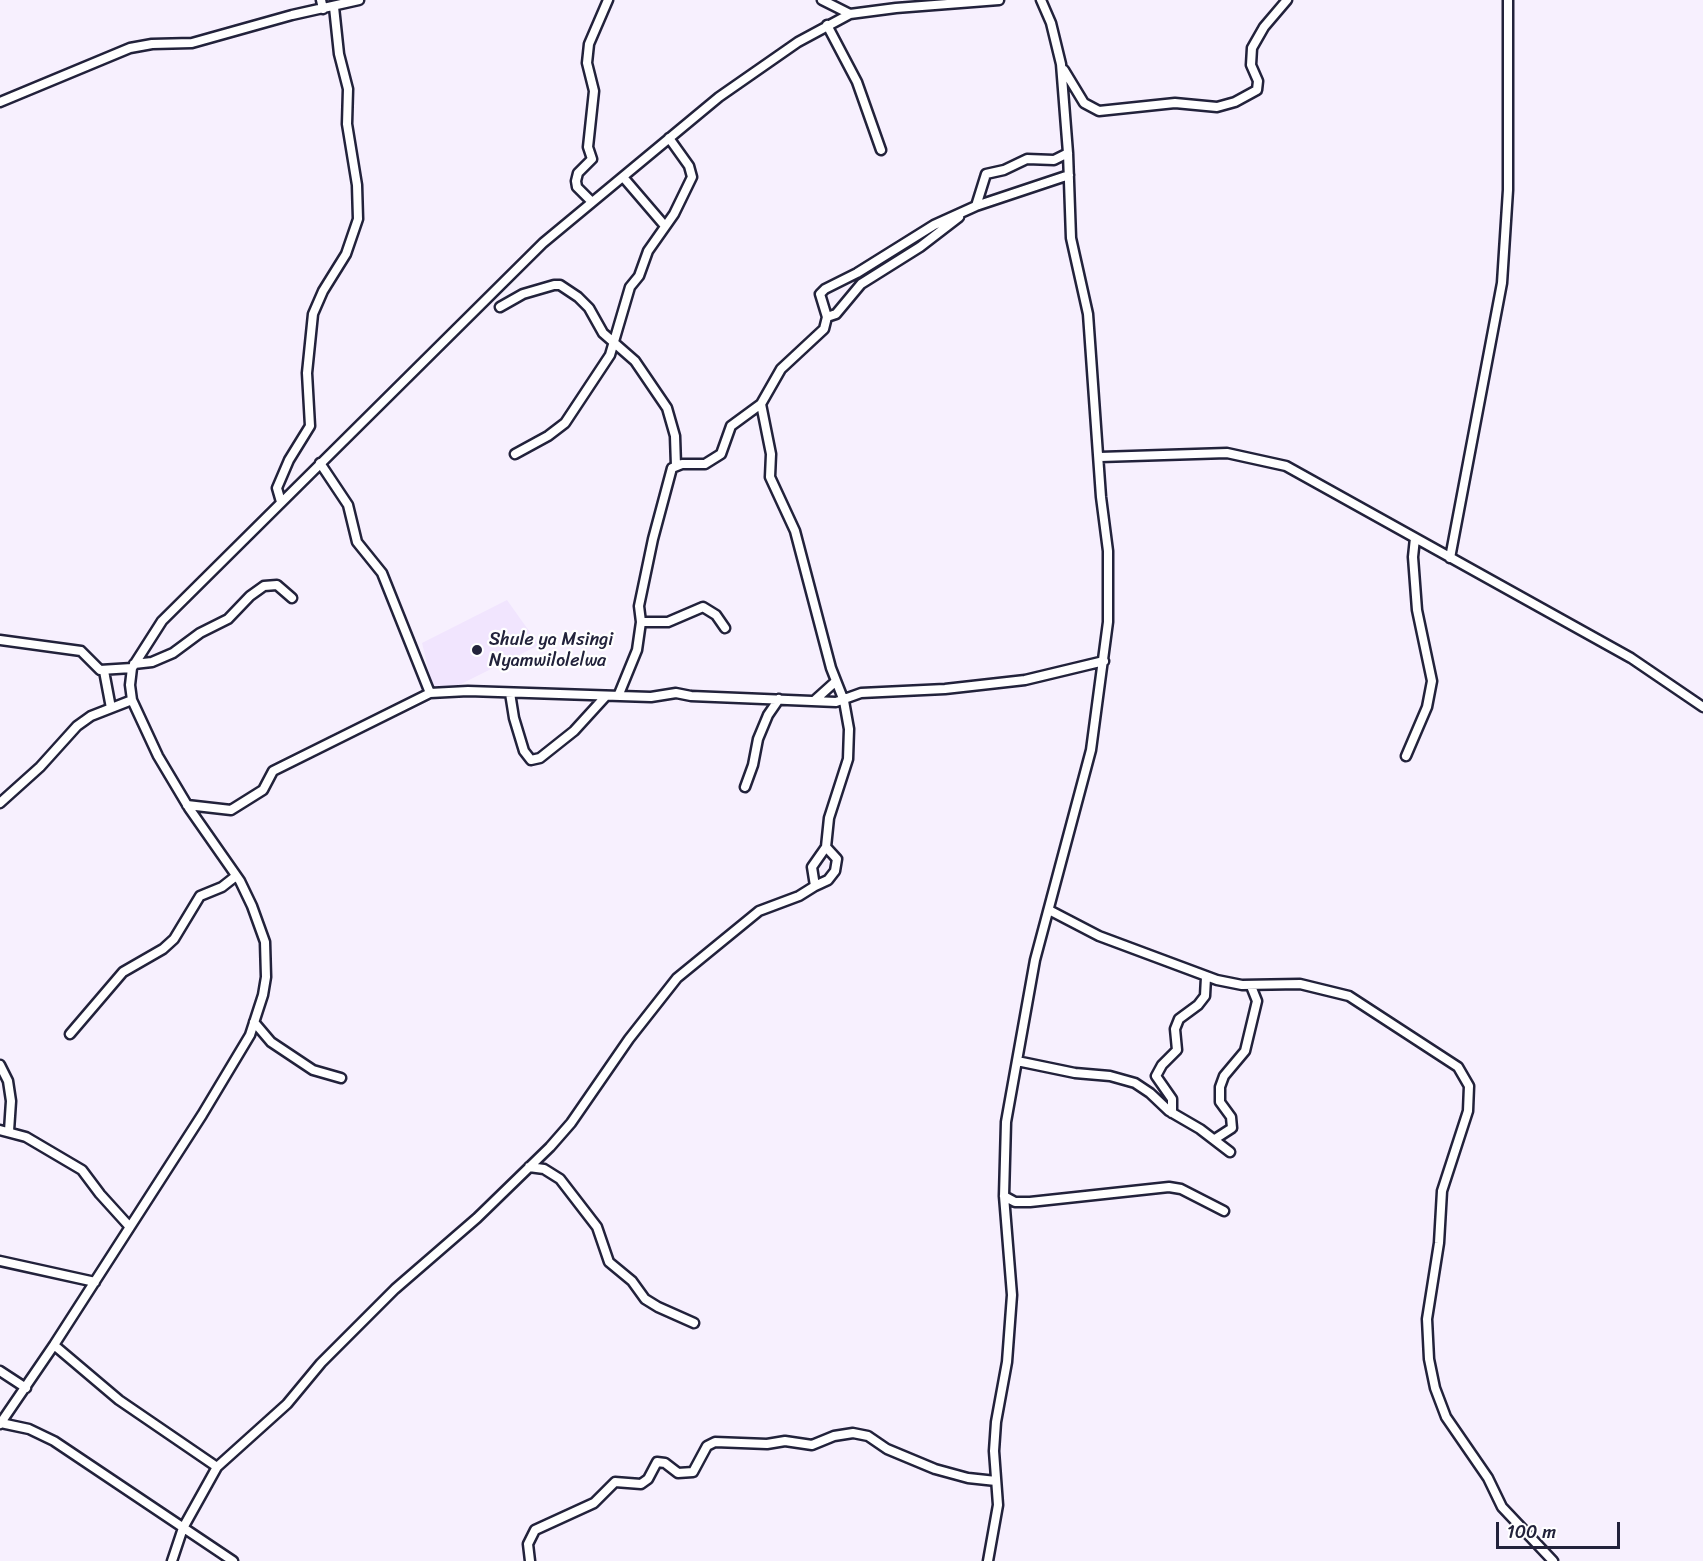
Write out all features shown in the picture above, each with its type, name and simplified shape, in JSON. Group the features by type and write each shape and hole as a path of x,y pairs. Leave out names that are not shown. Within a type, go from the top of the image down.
{"street":[{"path":"0,102 130,48 152,44 192,43 322,4 334,8 359,0"},
{"path":"591,201 577,187 576,180 578,173 592,159 588,144 594,91 586,63 589,44 608,0"},
{"path":"822,0 839,4 850,15"},
{"path":"233,1561 134,1492 54,1441 29,1429 0,1423 26,1388 95,1282 202,1115 250,1035 266,977 265,942 252,906 236,876 187,805 158,756 132,700 129,685 133,666 162,621 491,292 591,201 762,66 827,25 850,15 896,8 999,0"},
{"path":"988,1561 998,1505 996,1422 1007,1362 1012,1295 1004,1196 1004,1139 1033,968 1087,770 1108,622 1108,551 1102,506 1088,314 1071,238 1068,153 1061,64 1051,23 1041,0"},
{"path":"1061,64 1083,103 1099,111 1175,103 1217,107 1249,96 1257,90 1258,81 1251,65 1252,48 1263,27 1287,0"},
{"path":"1450,558 1502,283 1508,190 1509,0"},
{"path":"281,502 277,488 289,460 310,426 308,373 313,314 323,291 346,254 358,219 357,193 347,124 348,89 339,54 334,8"},
{"path":"827,25 857,82 881,150"},
{"path":"515,454 548,436 565,423 610,355 630,287 639,276 648,251 665,226 692,177 689,166 669,138"},
{"path":"976,206 986,174 1004,170 1027,159 1054,160 1068,153"},
{"path":"676,466 695,466 714,459 725,448 731,426 761,404 777,373 824,329 827,317 820,294 825,289 857,273 934,225 976,206 1069,175"},
{"path":"623,177 665,226"},
{"path":"827,317 836,314 861,284 937,235 963,213"},
{"path":"500,307 523,294 560,285 578,297 589,308 603,333 635,361 666,408 675,436 676,466 670,474 653,539 639,606 641,622 637,650 619,694"},
{"path":"761,404 771,454 770,477 795,531 836,682 844,701 849,729 848,759 829,818 826,847 812,867 815,886"},
{"path":"1100,457 1201,452 1257,458 1309,477 1630,658 1703,707"},
{"path":"320,463 348,505 357,542 382,573 429,693"},
{"path":"1406,756 1426,707 1432,681 1416,601 1415,538"},
{"path":"0,640 81,651 96,668 104,671 152,662 173,653 200,633 228,619 264,586 277,585 292,598"},
{"path":"641,622 668,622 703,607 716,615 725,628"},
{"path":"187,805 231,810 263,790 273,771 429,693 452,691 605,697 619,694 651,697 676,693 691,696 844,701 861,693 945,689 1025,680 1104,661"},
{"path":"104,671 111,708"},
{"path":"815,700 836,682"},
{"path":"510,693 524,751 531,760 540,758 574,731 605,697"},
{"path":"745,787 753,765 758,739 768,715 779,699"},
{"path":"0,803 40,767 77,726 91,716 132,700"},
{"path":"172,1561 183,1528 217,1467 287,1404 321,1363 395,1289 529,1167 571,1123 629,1039 677,978 759,911 799,896 828,880 836,871 835,855 826,847"},
{"path":"70,1034 123,972 163,949 174,939 200,896 222,887 236,876"},
{"path":"1049,910 1099,936 1206,977 1251,986 1300,984 1349,996 1440,1053 1458,1067 1469,1086 1468,1111 1442,1191 1439,1243 1427,1319 1429,1359 1435,1388 1446,1417 1488,1478 1502,1508 1553,1561"},
{"path":"1172,1113 1172,1099 1159,1084 1156,1076 1161,1065 1177,1050 1176,1023 1198,1005 1205,996 1206,977"},
{"path":"1215,1139 1232,1128 1231,1117 1220,1102 1220,1087 1224,1076 1241,1059 1248,1042 1250,1023 1257,1001 1251,986"},
{"path":"254,1022 271,1042 313,1070 341,1077"},
{"path":"1017,1061 1065,1072 1110,1076 1135,1083 1172,1113 1215,1139 1230,1152"},
{"path":"0,1065 8,1081 11,1101 4,1130 26,1137 82,1170 129,1226"},
{"path":"529,1167 544,1168 560,1179 597,1227 609,1262 632,1281 645,1299 657,1307 694,1323"},
{"path":"1004,1196 1015,1202 1030,1202 1169,1187 1181,1190 1224,1212"},
{"path":"0,1261 95,1282"},
{"path":"54,1345 119,1400 217,1467"},
{"path":"0,1371 26,1388"},
{"path":"530,1561 528,1544 535,1530 594,1503 615,1482 641,1484 648,1479 657,1462 665,1463 678,1473 693,1472 707,1446 715,1442 767,1444 785,1441 812,1446 834,1436 853,1433 868,1437 899,1454 944,1472 968,1478 996,1481"}],"shaded area":[{"path":"507,600 539,645 435,697 422,643"}],"place":[{"name":"Shule ya Msingi Nyamwilolelwa","path":"477,650"}]}
